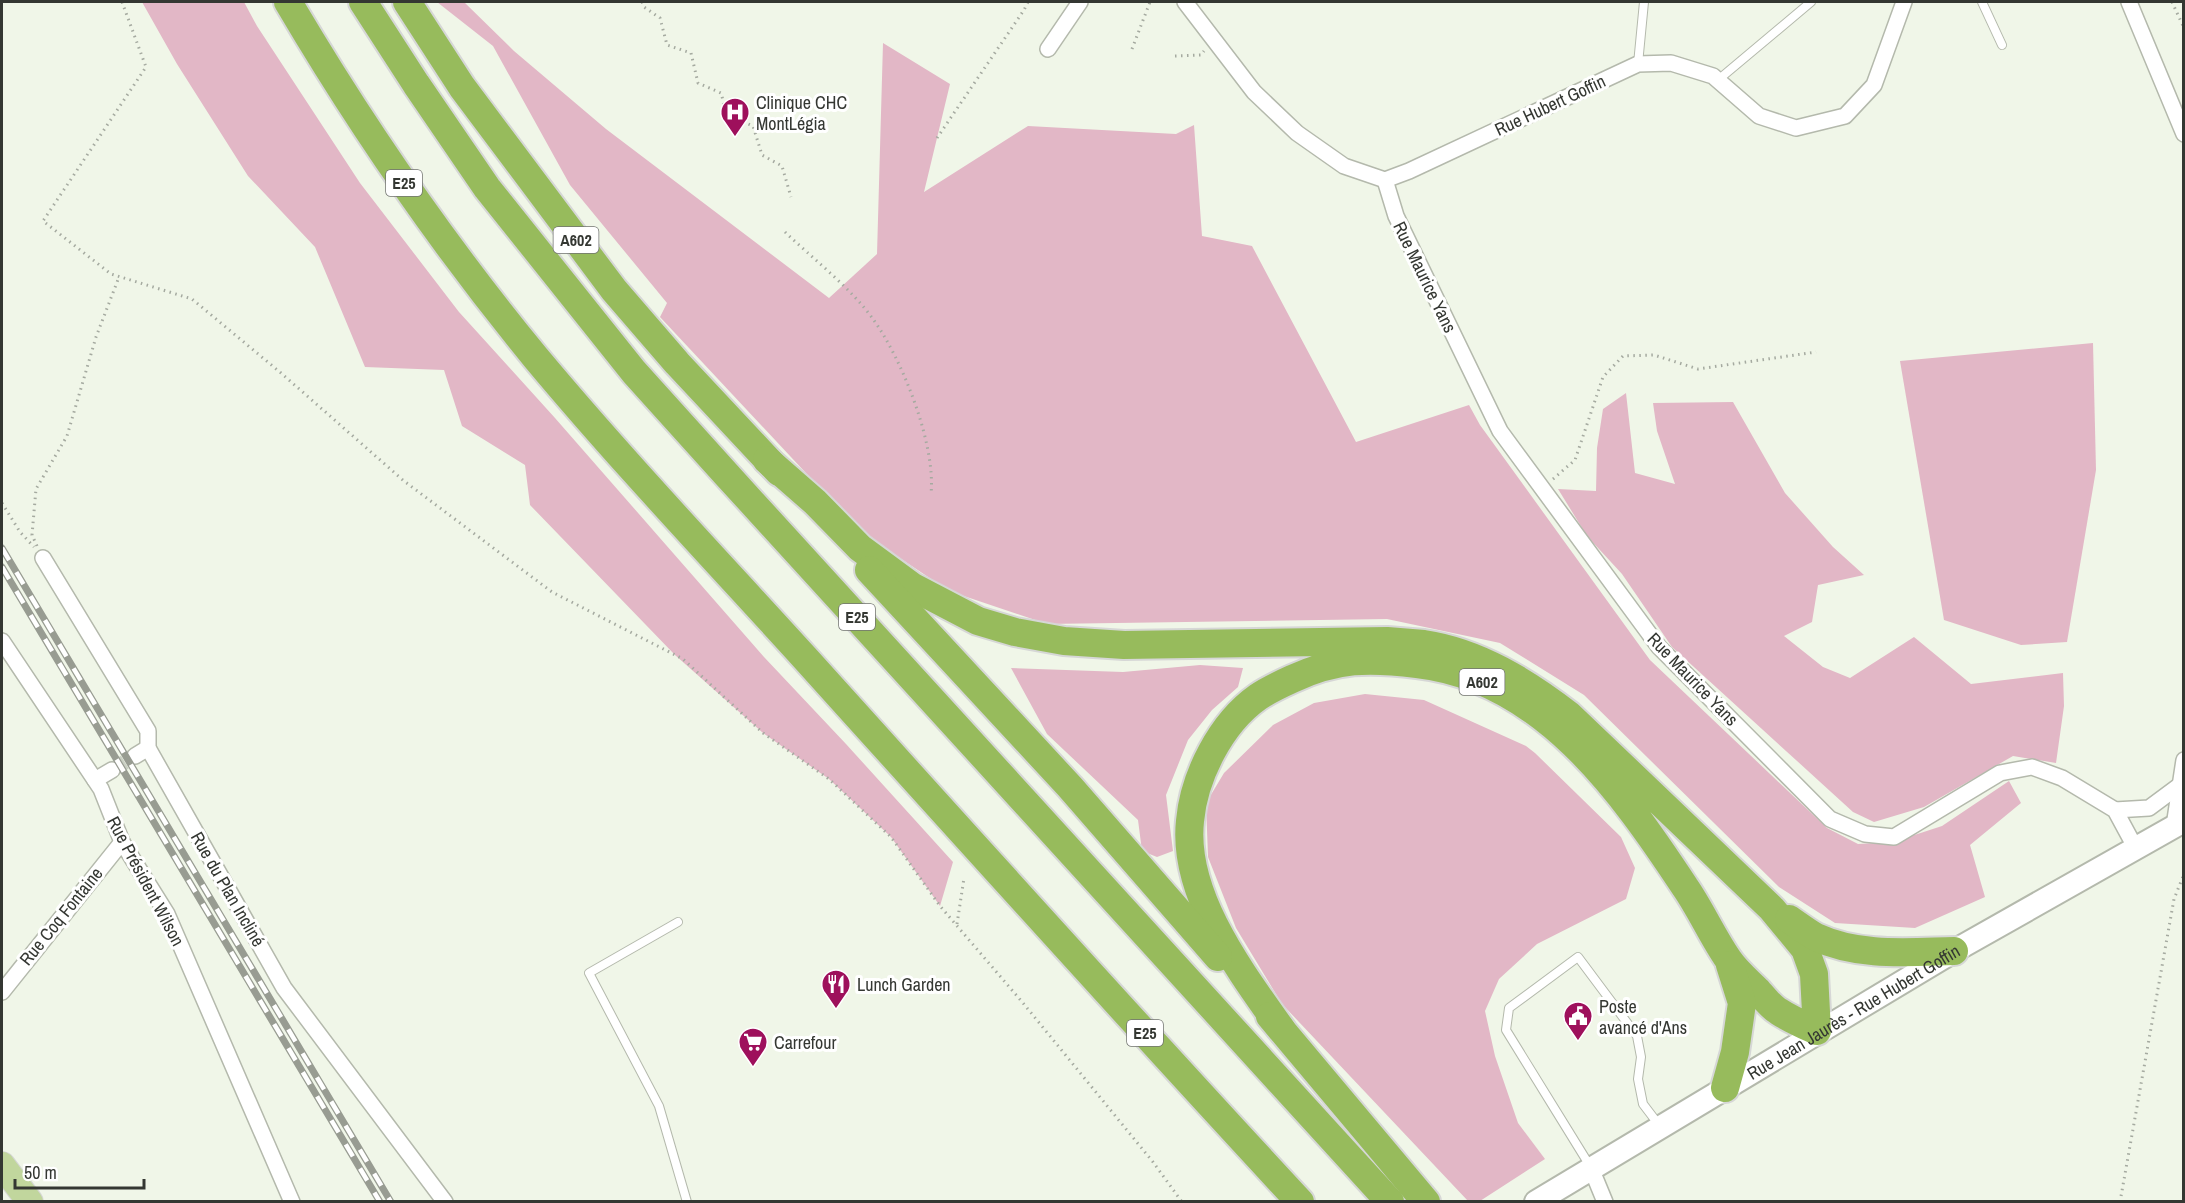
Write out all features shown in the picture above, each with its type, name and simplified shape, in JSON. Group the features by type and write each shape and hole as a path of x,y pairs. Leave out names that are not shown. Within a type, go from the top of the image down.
{"highway":[{"name":"E25","path":"288,2 323,62 389,162 455,253 534,355 594,425 1300,1202"},
{"name":"E25","path":"363,2 487,188 634,372 1389,1202"},
{"name":"A602","path":"407,2 462,87 614,290 677,363 767,460 815,502 860,548 913,587 978,621 1015,632 1064,641 1124,645 1387,641 1425,644 1467,655 1493,666 1538,692 1569,715 1772,909 1805,950 1814,974 1817,1032"},
{"path":"767,460 1070,787 1282,1030"},
{"name":"A602","path":"1426,1202 1282,1030 1220,937 1206,908 1189,846 1190,820 1195,791 1205,764 1220,739 1257,698 1312,670 1338,663 1377,659 1442,666 1507,693 1552,723 1583,752 1639,819 1687,889 1729,961 1742,1003 1735,1052 1725,1088"},
{"name":"A602","path":"1772,909 1816,936 1839,945 1867,951 1954,951"},
{"name":"A602","path":"1729,961 1776,1010 1817,1032"}],"main road":[{"name":"Rue Jean Jaurès - Rue Hubert Goffin","path":"1536,1202 1954,951 2179,823"},
{"path":"2,1165 30,1202"}],"street":[{"path":"1048,50 1080,2"},
{"path":"1185,2 1254,92 1297,133 1344,166 1385,180"},
{"name":"Rue Hubert Goffin","path":"1385,180 1409,171 1638,64 1671,63 1713,76 1759,116 1796,128 1845,116 1874,84 1904,2"},
{"path":"2129,2 2184,134"},
{"name":"Rue Maurice Yans","path":"1385,180 1396,216 1500,431 1659,647 1830,819 1865,834 1894,837 2000,773 2032,767 2062,778 2115,810"},
{"name":"Rue du Plan Incliné","path":"43,558 148,731 142,752 284,988 445,1202"},
{"name":"Rue Président Wilson","path":"2,641 95,780 122,842 167,914 292,1202"},
{"path":"2179,823 2180,785 2184,760"},
{"path":"95,780 112,770"},
{"path":"2135,847 2115,810 2149,808 2180,785"},
{"name":"Rue Coq Fontaine","path":"2,992 122,842"},
{"path":"1591,1168 1605,1202"}],"lane":[{"path":"1638,64 1644,2"},
{"path":"1718,80 1811,2"},
{"path":"1982,2 2002,45"},
{"path":"678,922 590,973 659,1106 687,1202"},
{"path":"1591,1168 1506,1029 1509,1008 1578,957 1637,1036 1641,1057 1638,1079 1643,1104 1660,1126"}],"path":[{"path":"122,2 147,68 44,221 111,274 192,299 281,373 404,481 552,592 683,659 763,733 829,779 891,837 940,906 1139,1144 1182,1202"},
{"path":"642,2 644,7 660,18 667,45 690,53 698,83 721,93 727,116 753,126 762,155 782,166 791,197"},
{"path":"937,138 1028,2"},
{"path":"1132,49 1150,2"},
{"path":"2172,2 2184,28"},
{"path":"1175,56 1201,55 1213,37"},
{"path":"785,232 873,318 922,422 933,478 931,494"},
{"path":"43,558 32,535 36,489 67,436 96,337 119,277"},
{"path":"1542,488 1575,460 1603,377 1623,356 1654,355 1698,369 1816,352"},
{"path":"2,503 20,532 43,558"},
{"path":"2120,1202 2174,899 2184,874"},
{"path":"957,925 964,878"}],"shaded area":[{"path":"142,2 244,2 257,26 360,183 459,312 764,657 953,862 940,906 891,837 829,779 763,733 675,655 530,505 525,465 462,426 444,370 365,367 315,247 248,176 177,64"},
{"path":"437,2 464,2 514,51 606,129 829,298 877,254 883,43 950,84 924,192 1028,126 1176,134 1194,125 1202,236 1252,246 1356,442 1469,405 1480,425 1650,660 1827,828 1858,844 1893,842 1942,826 2009,781 2021,803 1970,845 1985,897 1915,928 1835,923 1779,887 1584,695 1500,643 1387,619 1047,624 949,591 861,532 660,317 667,303 570,185 493,46"},
{"path":"2093,343 2096,470 2067,642 2021,645 1944,620 1900,361"},
{"path":"1626,393 1635,473 1675,484 1657,431 1653,403 1733,402 1785,493 1833,547 1864,575 1818,585 1812,622 1784,636 1823,667 1850,678 1914,637 1971,684 2063,673 2064,706 2056,763 2013,756 1924,807 1874,822 1853,812 1672,647 1622,574 1587,536 1558,489 1596,491 1597,448 1603,409"},
{"path":"1200,665 1243,668 1238,687 1212,710 1188,740 1166,795 1173,851 1157,857 1142,851 1138,820 1047,734 1011,668 1123,672"},
{"path":"1365,694 1424,700 1526,746 1621,837 1635,868 1626,899 1537,944 1499,979 1485,1011 1495,1056 1518,1123 1545,1159 1480,1201 1468,1201 1282,1004 1236,928 1208,857 1206,803 1224,773 1273,725 1314,703"}],"tunnel":[{"path":"112,770 135,756"}],"railway":[{"path":"2,548 391,1202"},
{"path":"2,567 380,1202"}],"place":[{"name":"Clinique CHC MontLégia","path":"735,138"},
{"name":"Lunch Garden","path":"836,1010"},
{"name":"Poste avancé d'Ans","path":"1578,1042"},
{"name":"Carrefour","path":"753,1068"}]}
